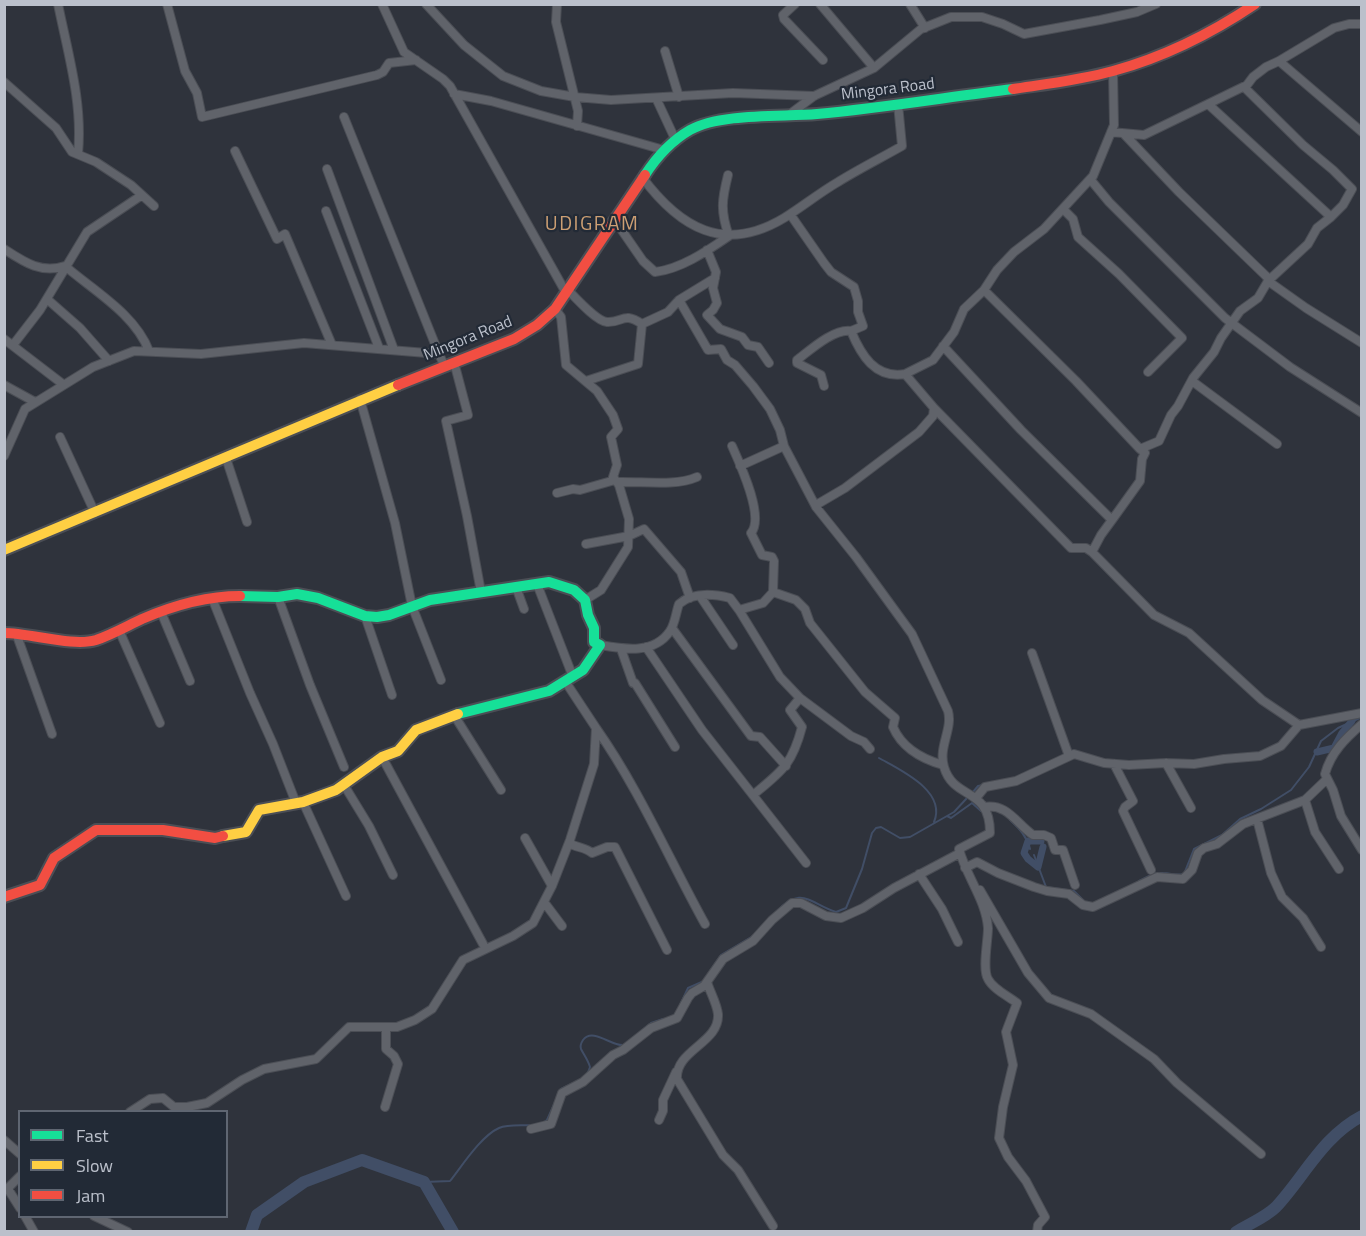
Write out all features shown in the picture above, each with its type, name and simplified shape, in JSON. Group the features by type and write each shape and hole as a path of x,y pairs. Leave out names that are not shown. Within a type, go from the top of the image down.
{"main road":[{"name":"Mingora Road","path":"4,550 226,458 360,399 514,339 537,325 555,309 658,155 690,130 711,123 751,117 816,114 1024,88 1113,71 1165,53 1222,26 1251,6"},
{"path":"4,897 40,885 54,858 96,831 163,830 216,838 246,832 259,810 300,802 344,785 382,757 398,751 416,730 454,715 549,691 583,670 600,645 594,642 594,628 585,600 574,590 549,582 430,600 377,617 365,616 297,594 278,597 222,596 161,612 94,641 69,641 10,633"}],"street":[{"path":"58,4 67,39 78,106 80,128 78,154"},
{"path":"167,4 185,71 197,93 202,117 377,75 383,72 389,63 416,60"},
{"path":"382,4 404,52 443,79 454,94 566,290 600,320 608,322 623,317 631,318 642,324"},
{"path":"426,4 464,45 502,76 541,91 611,100 733,93 814,96"},
{"path":"557,4 556,22 578,111 577,126"},
{"path":"795,4 783,15 784,19 823,60"},
{"path":"819,4 874,68"},
{"path":"909,4 925,28"},
{"path":"788,115 814,96 874,68 925,28 951,17 982,17 1024,34 1119,16 1156,4"},
{"path":"1111,132 1144,135 1244,87 1266,67 1334,28 1348,24 1362,24"},
{"path":"665,51 679,97"},
{"path":"1279,61 1362,132"},
{"path":"851,331 859,350 872,365 894,376 905,374 933,360 954,332 964,309 984,290 997,270 1014,252 1044,230 1090,179 1114,125 1113,71"},
{"path":"4,81 56,128 72,152 96,162 154,206"},
{"path":"1140,449 1159,441 1171,415 1192,381 1240,311 1258,298 1268,281 1308,244 1317,228 1343,205 1352,189 1244,87"},
{"path":"454,94 491,101 664,150"},
{"path":"656,98 676,141"},
{"path":"642,177 659,199 677,216 701,229 725,236 756,230 790,214 838,182 902,146 898,104"},
{"path":"1208,104 1330,218"},
{"path":"344,117 439,354 449,364 468,415 446,421 481,592"},
{"path":"1124,134 1179,192 1267,277 1268,281 1362,343"},
{"path":"235,151 278,239 285,234 332,345"},
{"path":"327,169 394,350"},
{"path":"728,175 722,199 723,219 729,236"},
{"path":"1090,179 1108,202 1233,324 1290,368 1362,413"},
{"path":"13,345 47,299 87,232 142,195"},
{"path":"1062,209 1073,219 1078,237 1119,274 1182,338 1148,372"},
{"path":"326,211 379,348"},
{"path":"790,214 831,272 854,287 858,301 862,326 851,331 840,332 810,348 796,360 798,364 821,375 824,386"},
{"path":"615,219 643,261 655,272 667,271 729,236"},
{"path":"4,249 33,266 52,271 65,267"},
{"path":"692,322 707,315 717,303 713,288 716,272 707,250"},
{"path":"65,267 97,291 132,323 149,351"},
{"path":"642,324 668,312 680,300 715,278"},
{"path":"984,290 1145,453 1142,459 1140,481 1101,535 1092,552"},
{"path":"47,299 80,328 109,361"},
{"path":"680,300 708,350 721,349 727,360 735,365 770,409 780,430 784,446 816,507 887,598 916,642 951,719 943,746 943,765 947,775 958,788 980,800 989,817 990,833 959,849 965,868 1028,973 1049,998 1091,1014 1154,1059 1177,1083 1261,1154"},
{"path":"555,309 561,317 565,362 577,376 597,391 613,416 618,429 611,437 618,465 613,474 619,485 629,519 628,548 601,590 585,600"},
{"path":"707,315 720,329 742,337 748,345 758,347 769,363"},
{"path":"586,381 638,364 642,324"},
{"path":"4,339 63,385"},
{"path":"4,456 25,409 93,367 134,351 201,354 304,343 439,354"},
{"path":"943,346 1021,430 1112,520"},
{"path":"905,374 934,408 1071,548 1086,548 1092,552 1154,615 1189,633 1262,700 1299,725"},
{"path":"1192,381 1276,444"},
{"path":"4,385 35,402"},
{"path":"360,399 395,523 412,606 441,680"},
{"path":"816,507 919,432 933,416 934,408"},
{"path":"60,438 95,513"},
{"path":"732,446 756,510 754,530 751,533 762,555 772,556 774,561 773,592 764,603 739,610"},
{"path":"740,466 784,446"},
{"path":"226,458 247,522"},
{"path":"557,493 616,481 675,482 688,481 697,477"},
{"path":"586,544 629,536 644,529 681,572 690,598"},
{"path":"537,584 569,679 644,807 705,924"},
{"path":"516,587 524,609"},
{"path":"773,592 793,598 805,609 810,623 865,692 895,718 893,727 901,740 922,758 943,765"},
{"path":"600,645 621,649 656,645 672,628 679,604 684,600 708,594 730,598 780,677 800,698 851,736 864,742 870,749"},
{"path":"700,596 733,645"},
{"path":"278,597 310,685 344,767"},
{"path":"212,598 249,693 346,896"},
{"path":"161,612 190,681"},
{"path":"365,616 392,694"},
{"path":"672,628 752,736 760,737 786,766"},
{"path":"120,630 160,723"},
{"path":"10,633 52,734"},
{"path":"646,647 702,730 806,863"},
{"path":"621,649 633,683 675,747"},
{"path":"1032,653 1069,756"},
{"path":"753,795 786,766 797,747 802,727 790,712 792,706 800,698"},
{"path":"976,798 985,787 1016,781 1074,754 1114,764 1141,765 1194,764 1260,756 1281,746 1299,725 1362,713"},
{"path":"454,715 501,790"},
{"path":"1362,724 1340,744 1325,774 1341,816 1362,850"},
{"path":"133,1110 150,1099 163,1098 174,1107 207,1104 242,1080 264,1069 316,1059 349,1027 397,1027 415,1020 432,1009 463,960 513,936 533,923 552,886 569,843 594,764 596,728"},
{"path":"382,757 483,945"},
{"path":"1166,763 1191,808"},
{"path":"1114,764 1132,799 1123,811 1151,870"},
{"path":"965,868 977,862 982,863 998,873 1047,891 1069,894 1083,905 1093,907 1158,877 1183,879 1192,870 1198,853 1204,848 1216,844 1238,826 1305,800 1327,779"},
{"path":"344,785 369,826 393,875"},
{"path":"1305,800 1315,832 1339,869"},
{"path":"984,807 997,806 1014,817 1033,835 1044,835 1051,838 1055,850 1063,850 1075,885"},
{"path":"1257,819 1268,864 1282,897 1303,918 1321,947"},
{"path":"525,838 552,886"},
{"path":"569,843 591,853 607,846 615,847 667,950"},
{"path":"531,1129 551,1124 562,1093 584,1082 613,1055 651,1028 677,1018 692,993 707,982 723,959 753,941 792,903 801,903 825,916 841,918 960,853"},
{"path":"919,874 942,909 957,942"},
{"path":"974,882 988,926 985,973 989,981 1017,1003 1006,1032 1013,1065 999,1137 1008,1157 1026,1181 1045,1217 1038,1225 1037,1232"},
{"path":"544,902 562,926"},
{"path":"659,1120 663,1111 663,1100 677,1071 686,1056 708,1037 717,1021 718,1013 707,982"},
{"path":"385,1107 398,1064 394,1056 386,1049 386,1027"},
{"path":"677,1071 677,1079 723,1155 738,1170 773,1226"},
{"path":"4,1140 18,1152"},
{"path":"18,1178 6,1190 18,1205"},
{"path":"26,1218 34,1232"},
{"path":"98,1218 128,1232"}],"waterway":[{"path":"1139,881 1157,873 1184,874 1194,849 1222,835 1240,819 1291,790 1309,767 1321,741 1338,728 1362,717"},
{"path":"1317,752 1334,748 1352,721"},
{"path":"879,758 909,775 928,791 934,801 936,811 934,822"},
{"path":"973,792 978,786 983,785"},
{"path":"776,912 793,899 799,898 806,898 836,912 846,908 862,869 872,833 876,828 881,827 900,838 910,837 954,812 967,798"},
{"path":"947,816 951,818 972,803 981,811"},
{"path":"1010,820 1023,833 1030,849"},
{"path":"1041,841 1028,841 1024,853 1038,867 1043,847"},
{"path":"1034,855 1046,887 1074,891 1085,902"},
{"path":"710,971 721,955 753,936"},
{"path":"680,1005 688,988 704,981"},
{"path":"638,1034 651,1023 663,1019"},
{"path":"587,1075 590,1067 581,1049 583,1040 597,1036 624,1045"},
{"path":"543,1123 547,1120 561,1089 580,1080"},
{"path":"1236,1232 1272,1211 1336,1134 1362,1116"},
{"path":"424,1182 450,1181 479,1144 499,1128 532,1125"},
{"path":"251,1232 257,1215 304,1182 362,1160 424,1182 453,1232"}],"traffic: fast":[{"path":"645,175 676,139 690,130 718,121 734,118 841,112 1013,89"},
{"path":"240,596 278,597 297,594 318,598 365,616 377,617 430,600 549,582 574,590 585,600 594,628 594,642 600,645 583,670 549,691 458,714"}],"traffic: slow":[{"path":"4,550 398,385"},
{"path":"223,836 246,832 259,810 303,802 336,790 382,757 398,751 416,730 458,714"}],"traffic: jam":[{"path":"1013,89 1089,77 1151,59 1222,25 1255,4"},
{"path":"398,385 514,339 537,325 555,309 645,175"},
{"path":"4,633 87,642 178,606 215,598 240,596"},
{"path":"4,897 40,885 54,858 96,830 163,830 215,838 223,836"}],"district":[{"name":"UDIGRAM","path":"592,225"}]}
